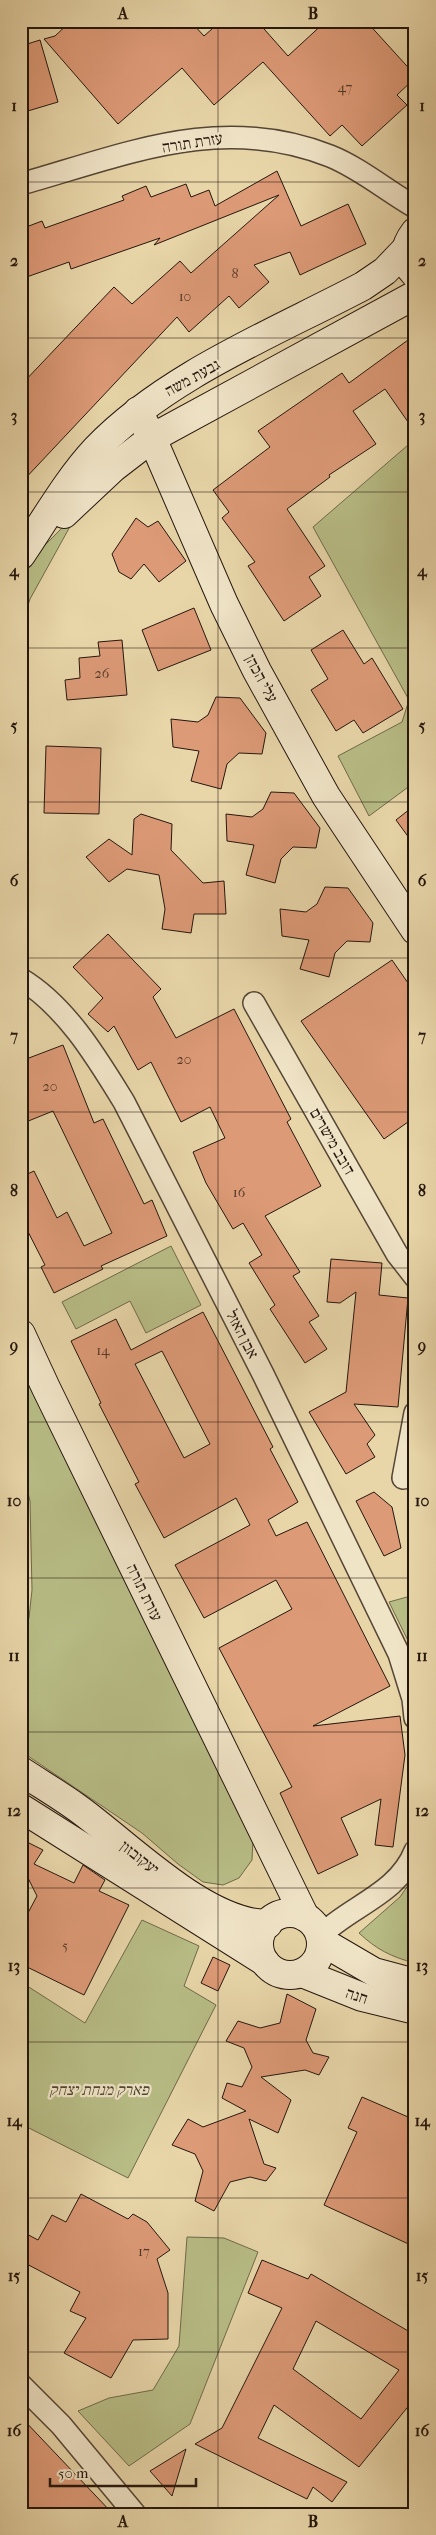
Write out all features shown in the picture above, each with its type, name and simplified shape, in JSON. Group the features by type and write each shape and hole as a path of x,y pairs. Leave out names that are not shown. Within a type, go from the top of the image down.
{"street":[{"name":"עזרת תורה","path":"21,184 131,153 210,137 236,136 287,143 318,152 350,166 385,190 415,207"},
{"name":"עזרת תורה","path":"385,190 396,200 407,218 410,228 411,249"},
{"name":"גבעת משה","path":"21,556 79,470 95,450 138,411 192,375 363,286 385,271 411,249"},
{"name":"גבעת משה","path":"21,556 87,490 152,438 415,295"},
{"name":"עלי הכהן","path":"138,411 152,438 224,604 258,671 326,796 415,930"},
{"name":"אבן האזל","path":"21,979 39,990 73,1028 124,1102 263,1374 395,1646 413,1699 415,1718"},
{"name":"דובב מישרים","path":"254,1003 397,1254 415,1276"},
{"name":"עזרת תורה","path":"21,1334 313,1929"},
{"path":"403,1478 415,1413"},
{"name":"יעקובזון","path":"21,1772 75,1806 204,1903 250,1923 270,1922"},
{"name":"יעקובזון","path":"21,1808 265,1962"},
{"name":"עזרת תורה","path":"270,1922 276,1906 277,1882 272,1848"},
{"path":"313,1929 337,1920 367,1902 396,1880 411,1862 415,1851"},
{"path":"290,1914 313,1929 316,1960 302,1973 281,1974 265,1962 260,1952 259,1942 270,1922 290,1914"},
{"name":"חנה","path":"313,1929 374,1972 415,1983"},
{"name":"חנה","path":"302,1973 362,1997 415,2010"},
{"path":"21,2385 61,2426 135,2514"}],"green space":[{"path":"415,439 415,782 369,816 338,756 402,722 409,700 313,527"},
{"path":"78,512 30,599 21,628 21,573 27,563"},
{"path":"171,1246 201,1305 146,1333 130,1301 76,1329 62,1302"},
{"path":"21,1363 253,1839 252,1860 239,1878 223,1885 203,1882 178,1864 142,1833 28,1756 21,1749 21,1639 29,1618 32,1590 30,1501 21,1464"},
{"path":"407,1597 415,1598 415,1655 389,1602"},
{"path":"415,1875 415,1963 384,1952 359,1933 400,1897"},
{"name":"פארק מנחת יצחק","path":"142,1920 199,1946 184,1986 216,2005 128,2178 21,2124 21,1982 85,2023"},
{"path":"187,2237 224,2238 258,2252 190,2424 129,2466 78,2411 109,2398 153,2390 179,2346"}],"building":[{"path":"71,21 143,21 150,28 192,23 204,36 221,21 257,21 288,56 326,21 366,21 415,75 415,78 397,95 407,105 362,146 342,125 330,136 263,62 214,105 182,68 118,124 44,39 55,36"},
{"path":"40,40 58,102 21,113 21,46"},
{"path":"277,171 301,226 348,204 366,244 300,275 290,252 254,265 269,282 239,308 229,296 189,332 177,317 21,483 21,385 114,287 132,304 180,261 191,273 279,195 154,245 160,238 71,269 69,262 21,279 21,229 42,221 45,228 124,200 122,196 146,186 151,197 186,184 191,197 209,190 215,206"},
{"path":"408,340 415,349 415,432 385,389 353,411 376,444 329,475 330,477 287,509 325,566 309,577 321,596 284,621 248,566 255,562 222,518 229,512 213,490 270,447 258,431 342,373 349,383"},
{"path":"136,518 148,527 158,521 186,561 159,582 144,564 131,579 119,572 112,554"},
{"path":"194,608 211,650 158,671 142,630"},
{"path":"343,630 364,664 372,658 403,709 363,733 354,720 336,731 311,690 328,679 311,650"},
{"path":"122,640 127,695 67,700 65,680 80,678 79,658 100,656 98,642"},
{"path":"216,697 240,698 266,733 262,754 239,753 227,764 221,789 191,781 199,751 173,747 171,719 198,722 208,715"},
{"path":"46,746 101,748 99,814 44,813"},
{"path":"271,792 294,793 320,828 316,848 293,847 281,859 275,883 246,875 254,845 227,841 226,814 252,817 263,809"},
{"path":"415,805 415,846 396,820"},
{"path":"141,814 172,824 171,850 203,883 224,881 226,914 194,914 191,933 162,929 165,909 159,875 127,869 109,882 86,857 109,839 132,855 134,819"},
{"path":"325,887 348,888 373,923 370,942 347,941 335,953 329,977 300,969 309,940 282,936 280,909 306,912 317,904"},
{"path":"108,934 161,989 153,997 176,1038 234,1009 291,1119 287,1122 321,1186 265,1216 300,1272 293,1276 319,1316 309,1322 327,1349 305,1363 270,1309 275,1305 249,1263 262,1255 243,1223 233,1229 206,1183 193,1152 225,1138 210,1107 181,1122 151,1062 138,1070 114,1026 108,1032 88,1014 103,998 73,967"},
{"path":"392,960 415,993 415,1117 384,1139 301,1021"},
{"path":"63,1045 94,1123 103,1119 144,1204 152,1200 167,1236 101,1266 103,1269 54,1293 41,1267 45,1265 21,1218 21,1177 34,1171 57,1218 67,1212 84,1246 112,1233 53,1111 21,1124 21,1061"},
{"path":"331,1259 382,1263 379,1295 408,1298 398,1407 354,1404 375,1435 367,1444 375,1457 346,1474 309,1412 346,1392 356,1292 340,1303 327,1302"},
{"path":"203,1312 273,1447 270,1449 298,1502 268,1520 276,1536 307,1522 390,1686 313,1726 400,1716 405,1755 393,1847 375,1845 381,1799 341,1818 358,1855 318,1874 280,1793 292,1787 219,1648 292,1609 276,1580 204,1618 175,1565 250,1525 236,1498 164,1538 135,1484 139,1482 99,1404 101,1403 71,1341 116,1319 131,1350","holes":["162,1351 210,1444 184,1458 135,1364"]},
{"path":"374,1492 392,1507 401,1548 384,1556 356,1501"},
{"path":"21,1839 43,1850 34,1864 74,1883 83,1865 105,1880 99,1891 129,1905 84,1995 21,1964 21,1926 37,1896 27,1876 21,1886"},
{"path":"213,1957 230,1965 218,1991 201,1983"},
{"path":"287,1994 316,2009 306,2040 313,2053 329,2057 319,2075 305,2070 261,2077 291,2100 278,2133 249,2119 264,2164 276,2168 266,2181 250,2177 230,2182 214,2211 195,2201 203,2171 195,2154 172,2145 188,2119 203,2127 246,2111 222,2098 227,2083 242,2087 252,2067 244,2048 226,2041 238,2021 260,2028 280,2023"},
{"path":"362,2097 415,2120 415,2247 324,2205 357,2132 348,2128"},
{"path":"81,2194 128,2219 133,2214 147,2222 170,2250 157,2259 168,2293 168,2339 133,2340 111,2378 64,2353 86,2318 70,2311 80,2292 21,2261 21,2231 38,2240 52,2215 66,2222"},
{"path":"262,2260 308,2279 311,2274 415,2335 415,2398 359,2467 274,2405 258,2438 347,2482 332,2502 313,2487 307,2499 195,2444 222,2428 282,2308 248,2293","holes":["316,2321 399,2370 361,2419 293,2369"]},
{"path":"21,2417 113,2514 21,2514"},
{"path":"186,2449 172,2496 150,2471"}]}
